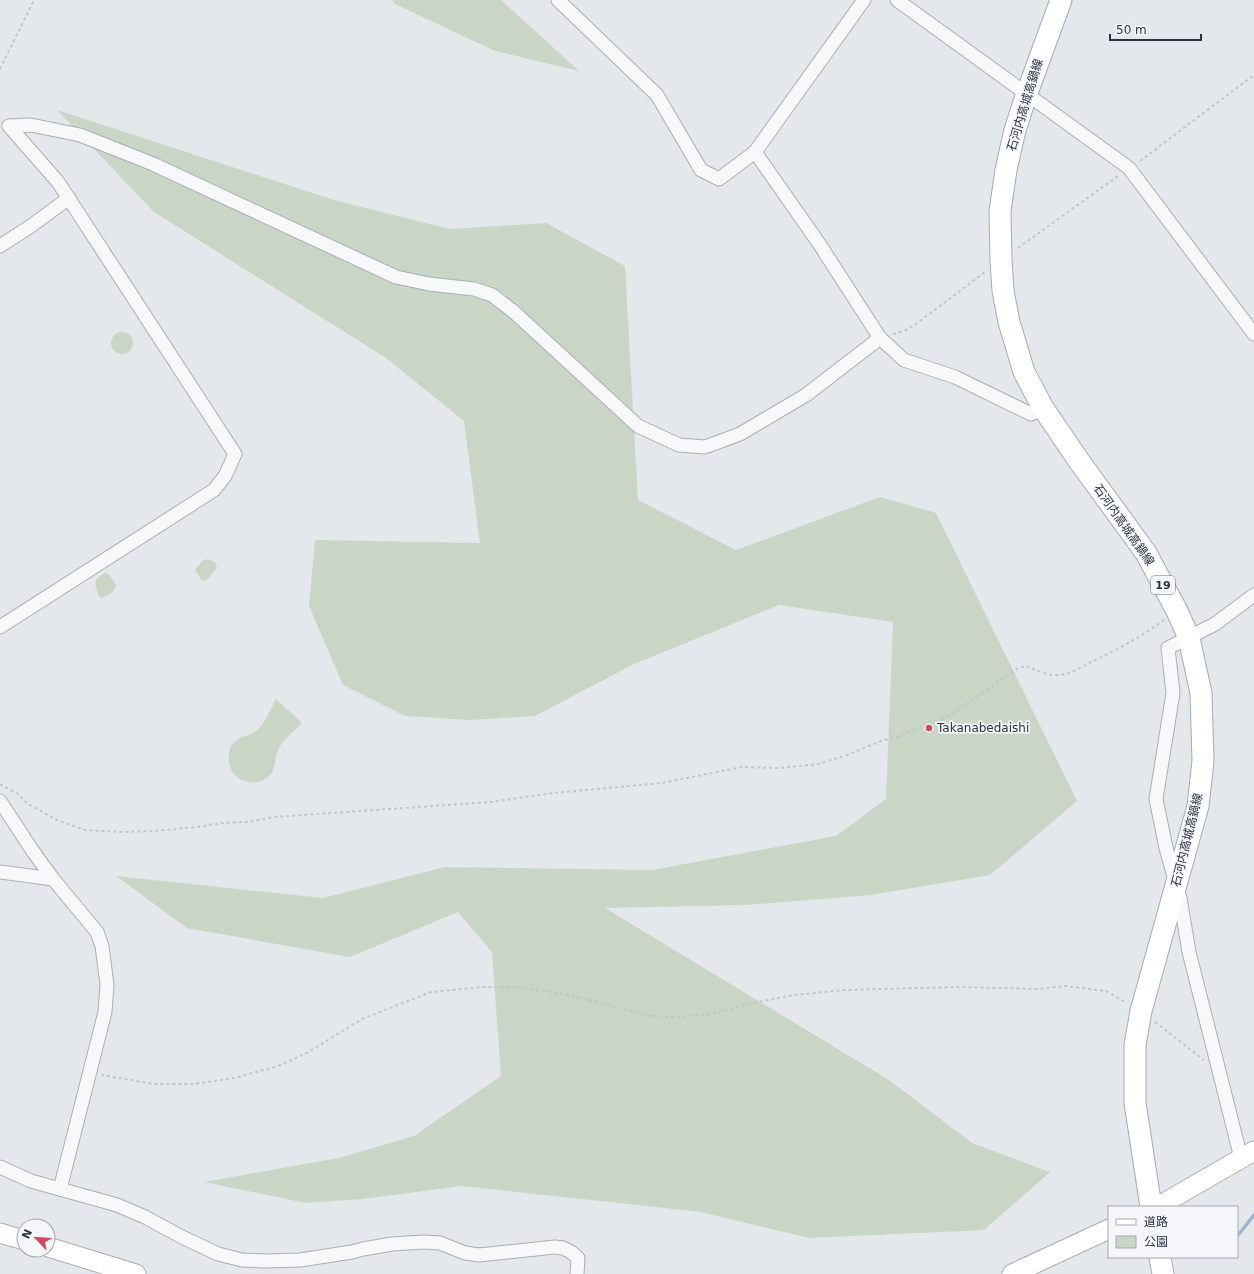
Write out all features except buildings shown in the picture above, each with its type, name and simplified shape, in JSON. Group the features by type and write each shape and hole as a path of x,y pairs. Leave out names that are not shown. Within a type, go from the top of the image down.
{"main road":[{"name":"石河内高城高鍋線","path":"1061,0 1015,130 1006,170 1000,211 1003,291 1009,322 1024,372 1043,408 1079,461 1146,553 1177,611 1189,638 1201,693 1203,761 1198,806 1141,1012 1135,1045 1135,1103 1151,1206"},
{"path":"1160,1258 1163,1274"}],"street":[{"path":"558,0 657,95 701,170 719,179 755,152 864,0"},
{"path":"898,0 1129,168 1254,334"},
{"path":"0,627 214,490 225,476 236,454 58,182 9,126 31,125 80,135 153,164 396,278 429,284 474,288 492,295 514,312 638,426 679,445 705,447 740,434 806,395 880,338"},
{"path":"755,152 818,242 880,338 904,360 955,377 1031,414 1043,408"},
{"path":"0,246 32,226 69,198"},
{"path":"1159,1206 1248,1155 1219,1072 1189,952 1180,898 1166,848 1156,800 1173,693 1168,648 1215,624 1254,595"},
{"path":"0,801 53,879 97,932 102,946 107,985 105,1012 60,1189"},
{"path":"0,872 53,879"},
{"path":"0,1167 31,1181 123,1207 211,1251 242,1260 300,1260 392,1244 435,1242 465,1253 479,1255 547,1248 563,1248 578,1258 577,1274"},
{"path":"1012,1274 1108,1229"},
{"path":"0,1233 16,1238"},
{"path":"56,1249 136,1274"}],"path":[{"path":"0,69 34,0"},
{"path":"1129,168 1254,75"},
{"path":"0,784 18,794 28,804 57,820 85,830 122,832 153,831 222,823 248,822 274,817 491,802 553,793 662,783 742,767 778,768 818,764 847,755 881,741 942,720 1018,668 1026,666 1046,674 1058,675 1072,672 1105,656 1151,630 1177,611"},
{"path":"89,1073 154,1084 193,1084 234,1078 278,1066 307,1053 362,1019 431,992 483,987 518,987 569,995 650,1016 678,1017 711,1014 748,1004 794,995 844,990 959,987 1039,989 1065,986 1106,991 1141,1012 1219,1072"}],"green space":[{"path":"392,0 501,0 579,71 495,51 395,4"},
{"path":"57,110 334,200 450,229 546,223 625,266 638,500 736,550 880,497 936,513 1077,801 990,875 871,895 745,905 605,908 889,1080 972,1143 1050,1172 984,1230 809,1238 701,1212 462,1186 362,1199 306,1203 204,1182 339,1158 414,1136 501,1076 492,952 458,912 350,957 187,928 116,876 323,898 445,867 652,870 836,836 886,799 893,622 779,605 632,665 535,716 470,720 405,716 343,685 309,606 315,540 480,543 464,421 386,358 154,212"},
{"path":"122,332 130,335 133,343 130,351 122,354 114,351 111,343 114,335"},
{"path":"208,559 215,562 217,568 207,580 202,581 195,570 202,561"},
{"path":"105,573 109,574 116,585 113,592 102,598 99,597 96,588 96,581"},
{"path":"276,699 302,723 280,746 272,772 267,778 257,782 240,779 232,771 230,766 229,754 231,746 236,740 258,730"}],"waterway":[{"path":"1238,1234 1254,1215"}],"place":[{"name":"Takanabedaishi","path":"929,728"}]}
